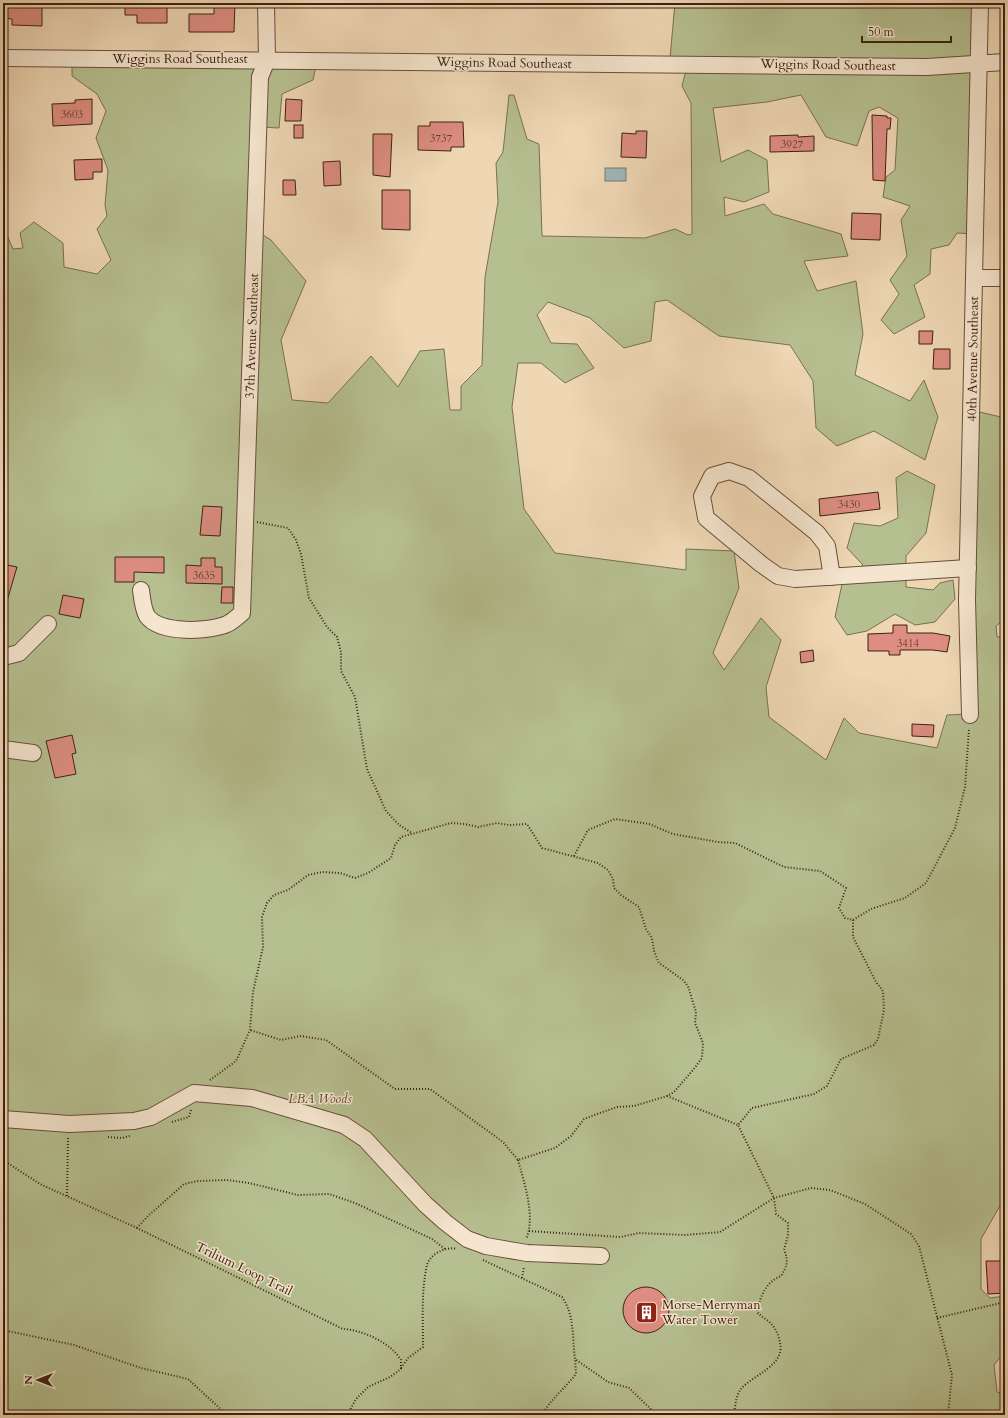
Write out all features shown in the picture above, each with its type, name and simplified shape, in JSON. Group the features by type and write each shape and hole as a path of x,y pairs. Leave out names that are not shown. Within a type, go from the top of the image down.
{"street":[{"path":"266,3 267,60"},
{"name":"40th Avenue Southeast","path":"970,715 968,568 980,62 980,3"},
{"name":"Wiggins Road Southeast","path":"3,58 927,67 980,62 1005,62"},
{"name":"37th Avenue Southeast","path":"141,590 146,615 151,621 171,629 218,627 228,624 242,613 260,77 267,60"},
{"path":"975,278 1005,278"},
{"path":"832,577 827,546 818,533 749,478 729,471 712,476 702,496 706,518 761,564 778,576 795,579 832,577 968,568"},
{"path":"3,657 19,653 48,624"},
{"path":"3,749 33,753"},
{"path":"3,1119 69,1124 140,1120 151,1117 194,1093 252,1098 326,1118 344,1125 365,1139 425,1204 467,1239 486,1246 527,1253 601,1256"}],"path":[{"path":"246,522 288,528 296,540 304,564 309,598 327,627 337,637 341,652 341,671 355,697 366,769 386,811 399,825 412,833"},
{"path":"574,856 588,830 615,819 649,824 673,834 718,842 735,843 784,867 820,871 840,883 846,888 839,908 846,918 853,920 871,909 905,898 926,883 947,846 955,828 966,787 970,715"},
{"path":"518,1160 555,1148 571,1136 584,1119 617,1107 634,1106 667,1096 674,1092 702,1058 703,1042 695,1023 696,1012 688,986 683,980 659,963 654,951 652,938 646,929 639,907 621,895 614,888 613,879 608,870 598,863 542,848 527,824 509,825 497,823 478,828 465,824 451,823 401,837 395,845 391,858 368,873 356,878 322,872 308,875 288,890 274,895 267,903 262,917 263,947 253,992 250,1030 281,1040 301,1036 326,1040 395,1089 430,1089 503,1142 518,1160 528,1200 529,1231 522,1246 527,1253 522,1278"},
{"path":"738,1125 752,1108 814,1094 827,1086 841,1059 874,1045 878,1039 884,1010 883,990 876,982 853,938 853,920"},
{"path":"667,1096 738,1125 774,1198 776,1214 788,1223 788,1235 784,1250 787,1258 787,1266 781,1276 771,1280 760,1298 758,1312 762,1318 773,1325 779,1336 782,1350 779,1357 766,1371 740,1389 736,1400 734,1415"},
{"path":"67,1196 69,1124"},
{"name":"Trilium Loop Trail","path":"3,1160 40,1184 137,1228 343,1329 353,1330 389,1346 401,1360 401,1369"},
{"path":"137,1228 148,1216 184,1184 198,1181 227,1180 249,1183 298,1195 329,1194 355,1203 432,1239 445,1249"},
{"path":"529,1231 620,1237 639,1233 685,1235 720,1232 774,1198 811,1188 830,1190 865,1204 900,1225 911,1234 919,1246 952,1375 948,1415"},
{"path":"347,1415 356,1399 368,1387 390,1377 401,1369 408,1358 423,1347 423,1300 427,1264 432,1256 445,1249 455,1248 462,1251"},
{"path":"476,1257 562,1297 567,1303 573,1324 576,1374 547,1406 542,1415"},
{"path":"937,1318 1005,1302"},
{"path":"3,1330 74,1345 141,1368 188,1379 226,1415"},
{"path":"574,1359 608,1382 629,1388 657,1415"}],"green space":[{"name":"LBA Woods","path":"675,3 981,3 976,234 957,233 949,245 931,249 930,274 914,285 925,317 894,334 881,320 899,294 890,280 907,256 901,220 910,206 883,197 886,177 895,170 898,118 879,107 869,111 857,146 826,137 801,95 767,102 713,108 721,162 748,150 767,160 769,192 744,202 724,197 725,216 764,204 773,214 841,234 848,256 804,261 817,291 856,281 863,334 855,375 910,401 924,380 938,417 925,460 874,431 837,446 816,428 813,381 790,345 719,336 667,300 655,302 651,341 624,348 590,318 548,302 537,315 551,343 577,344 594,368 565,383 541,363 518,363 512,407 524,509 555,553 686,570 686,549 734,551 739,588 713,653 724,670 761,618 781,640 766,687 769,717 826,760 844,718 859,733 937,748 947,715 970,714 971,410 1005,418 1005,619 996,626 997,637 1005,637 1005,1197 981,1239 981,1289 990,1298 1005,1296 1005,1351 994,1365 997,1392 1005,1394 1005,1415 3,1415 3,235 6,233 13,249 23,248 20,233 34,222 63,243 64,267 97,274 111,260 97,229 107,216 105,205 108,170 96,138 106,111 97,94 72,76 72,58 317,61 313,80 282,94 279,128 259,127 255,230 271,240 306,281 281,340 292,400 328,403 371,356 398,387 420,351 444,349 450,410 461,410 461,386 482,365 485,277 498,202 496,163 503,152 509,95 514,95 527,139 539,144 542,236 645,238 675,229 688,235 692,234 691,103 682,86 689,59 670,58"},
{"path":"907,471 935,485 926,533 906,556 906,587 933,590 940,583 953,580 955,599 935,622 915,625 895,614 867,631 847,635 835,617 842,584 863,565 847,548 854,523 880,526 898,518 896,478"}],"water":[{"path":"605,168 626,168 626,181 605,181"}],"building":[{"path":"125,3 167,3 167,23 137,23 137,15 125,15"},
{"path":"214,3 235,3 234,32 189,32 189,14 214,14"},
{"path":"3,5 42,6 42,26 12,25 12,19 3,18"},
{"path":"92,99 92,124 53,126 52,104 75,103 75,100"},
{"path":"286,99 302,100 301,121 285,121"},
{"path":"872,115 887,116 887,118 891,118 890,129 887,129 885,181 873,180"},
{"path":"430,122 463,122 464,147 451,147 451,151 418,150 418,126 430,126"},
{"path":"294,125 303,125 303,138 294,138"},
{"path":"636,131 647,131 646,158 621,157 622,133 636,134"},
{"path":"373,134 392,134 390,177 373,175"},
{"path":"798,135 798,137 814,136 814,151 770,152 770,136"},
{"path":"102,159 102,172 93,172 93,179 75,180 74,160"},
{"path":"340,161 341,185 324,186 323,162"},
{"path":"283,180 295,180 296,195 283,195"},
{"path":"382,190 410,190 410,230 382,229"},
{"path":"852,213 881,214 880,240 851,239"},
{"path":"919,331 933,331 932,344 919,344"},
{"path":"934,349 950,349 950,369 933,369"},
{"path":"878,492 880,509 820,516 819,499"},
{"path":"203,506 222,507 220,536 200,535"},
{"path":"115,557 164,557 164,573 134,572 134,582 115,582"},
{"path":"201,558 215,558 215,567 222,567 222,584 186,583 186,565 201,566"},
{"path":"3,564 17,567 7,601 3,601"},
{"path":"222,587 233,587 233,603 221,603"},
{"path":"63,595 84,599 80,618 59,614"},
{"path":"893,625 907,625 907,633 933,633 950,636 947,652 933,650 900,650 900,655 889,655 889,651 868,651 868,634 893,633"},
{"path":"813,650 814,661 801,663 800,652"},
{"path":"912,724 934,725 933,737 912,736"},
{"path":"72,735 76,753 72,754 76,774 55,778 46,741"},
{"path":"986,1261 1002,1261 1002,1275 1005,1275 1005,1293 988,1294"},
{"name":"Morse-Merryman Water Tower","path":"651,1287 663,1293 668,1301 668,1319 663,1327 655,1332 641,1333 629,1327 624,1319 623,1305 629,1293 637,1288"}],"place":[{"name":"Morse-Merryman Water Tower","path":"646,1312"}]}
